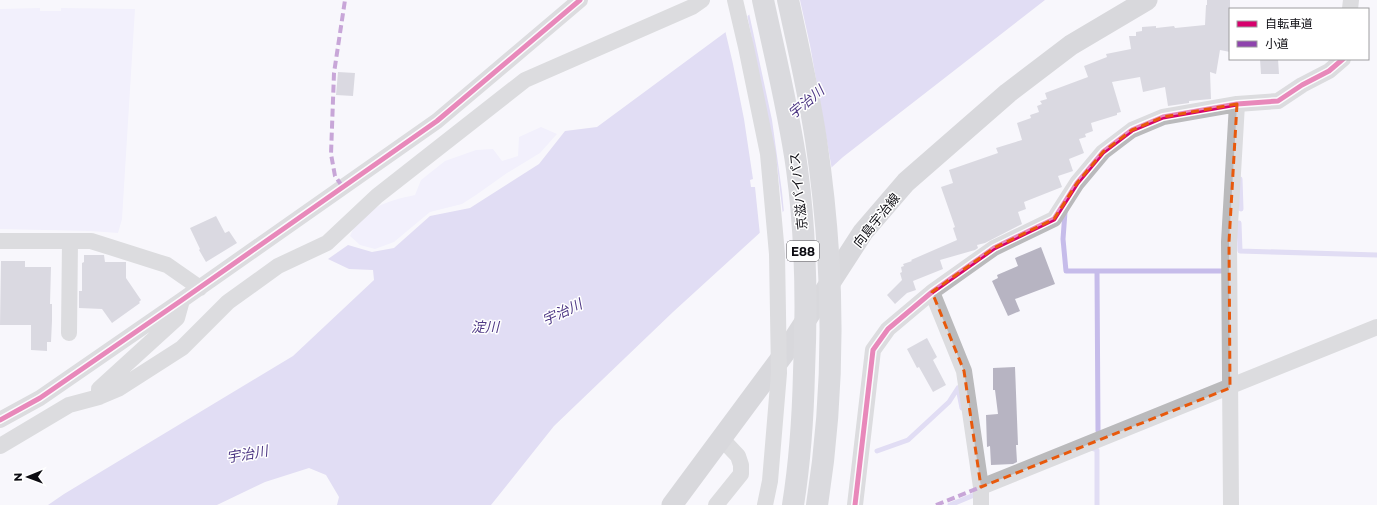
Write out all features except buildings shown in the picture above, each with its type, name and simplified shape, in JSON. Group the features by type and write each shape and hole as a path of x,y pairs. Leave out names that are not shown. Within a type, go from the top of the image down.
{"highway":[{"name":"京滋バイパス","path":"764,0 790,125 802,214 805,350 800,455 793,505"},
{"name":"京滋バイパス","path":"788,0 816,139 823,191 829,269 830,356 828,400 824,452 817,505"}],"main road":[{"name":"向島宇治線","path":"672,505 784,354 863,232 906,182 1008,93 1071,45 1147,0"}],"street":[{"path":"0,420 40,398 200,288 437,121 580,0"},
{"path":"0,446 69,405 99,397 118,389 182,348 228,302 278,266 327,243 377,196 525,80 692,7 702,0"},
{"path":"735,0 768,154 777,254 779,373 770,481 766,505"},
{"path":"856,505 874,350 888,329 932,292 994,248 1054,219 1077,183 1102,152 1132,130 1163,117 1237,104 1278,101 1302,85 1329,71 1342,60"},
{"path":"1231,505 1230,242 1237,104"},
{"path":"0,240 91,241 168,265 200,288"},
{"path":"69,333 70,241"},
{"path":"932,292 964,372 981,487 981,505"},
{"path":"99,397 99,389 177,318 182,300"},
{"path":"981,487 1230,388 1377,327"},
{"path":"716,505 741,474 741,464 738,456 722,439"}],"highlighted area":[{"path":"1237,104 1229,242 1230,388 981,487 964,371 932,292 994,248 1054,219 1077,183 1103,152 1132,130 1163,117"}],"shaded area":[{"path":"40,8 40,11 61,11 61,8 135,9 122,219 118,233 0,229 0,9"},
{"path":"541,127 557,134 540,153 507,173 462,204 430,212 394,242 375,249 360,245 350,236 355,226 368,212 385,203 415,195 421,180 445,161 476,150 493,149 502,161 518,156 519,137"}],"water":[{"name":"淀川","path":"769,0 1045,0 843,157 673,312 554,426 491,505 337,505 339,497 326,475 309,468 265,482 217,505 48,505 293,356 374,280 373,270 349,269 328,259 348,245 372,252 394,248 430,216 470,208 539,164 565,131 597,127"}],"pier":[{"path":"766,0 800,0 810,45 832,170 784,213 772,120 749,13"},
{"path":"747,14 777,165 783,215 760,235 755,187 751,187 750,180 753,179 744,119 725,30"}],"waterway":[{"path":"1240,179 1241,209"},
{"path":"1065,212 1063,239 1066,271 1223,271"},
{"path":"1239,223 1240,251 1377,255"},
{"path":"1097,271 1098,431"},
{"path":"877,451 908,440 949,402 958,388 962,408"},
{"path":"1091,448 1097,450 1097,505"},
{"path":"950,505 979,493"}],"marked path":[{"path":"342,186 335,176 331,154 334,73 345,0"},
{"path":"936,505 981,487"}],"cycle path":[{"path":"0,420 40,398 437,121 580,0"},
{"path":"855,505 873,350 888,329 932,292 994,248 1054,219 1077,183 1103,152 1132,130 1163,117 1237,104 1278,101 1302,85 1329,71 1342,60"}],"water label":[{"name":"宇治川","path":"806,102"},
{"name":"宇治川","path":"562,312"},
{"name":"宇治川","path":"247,454"}]}
